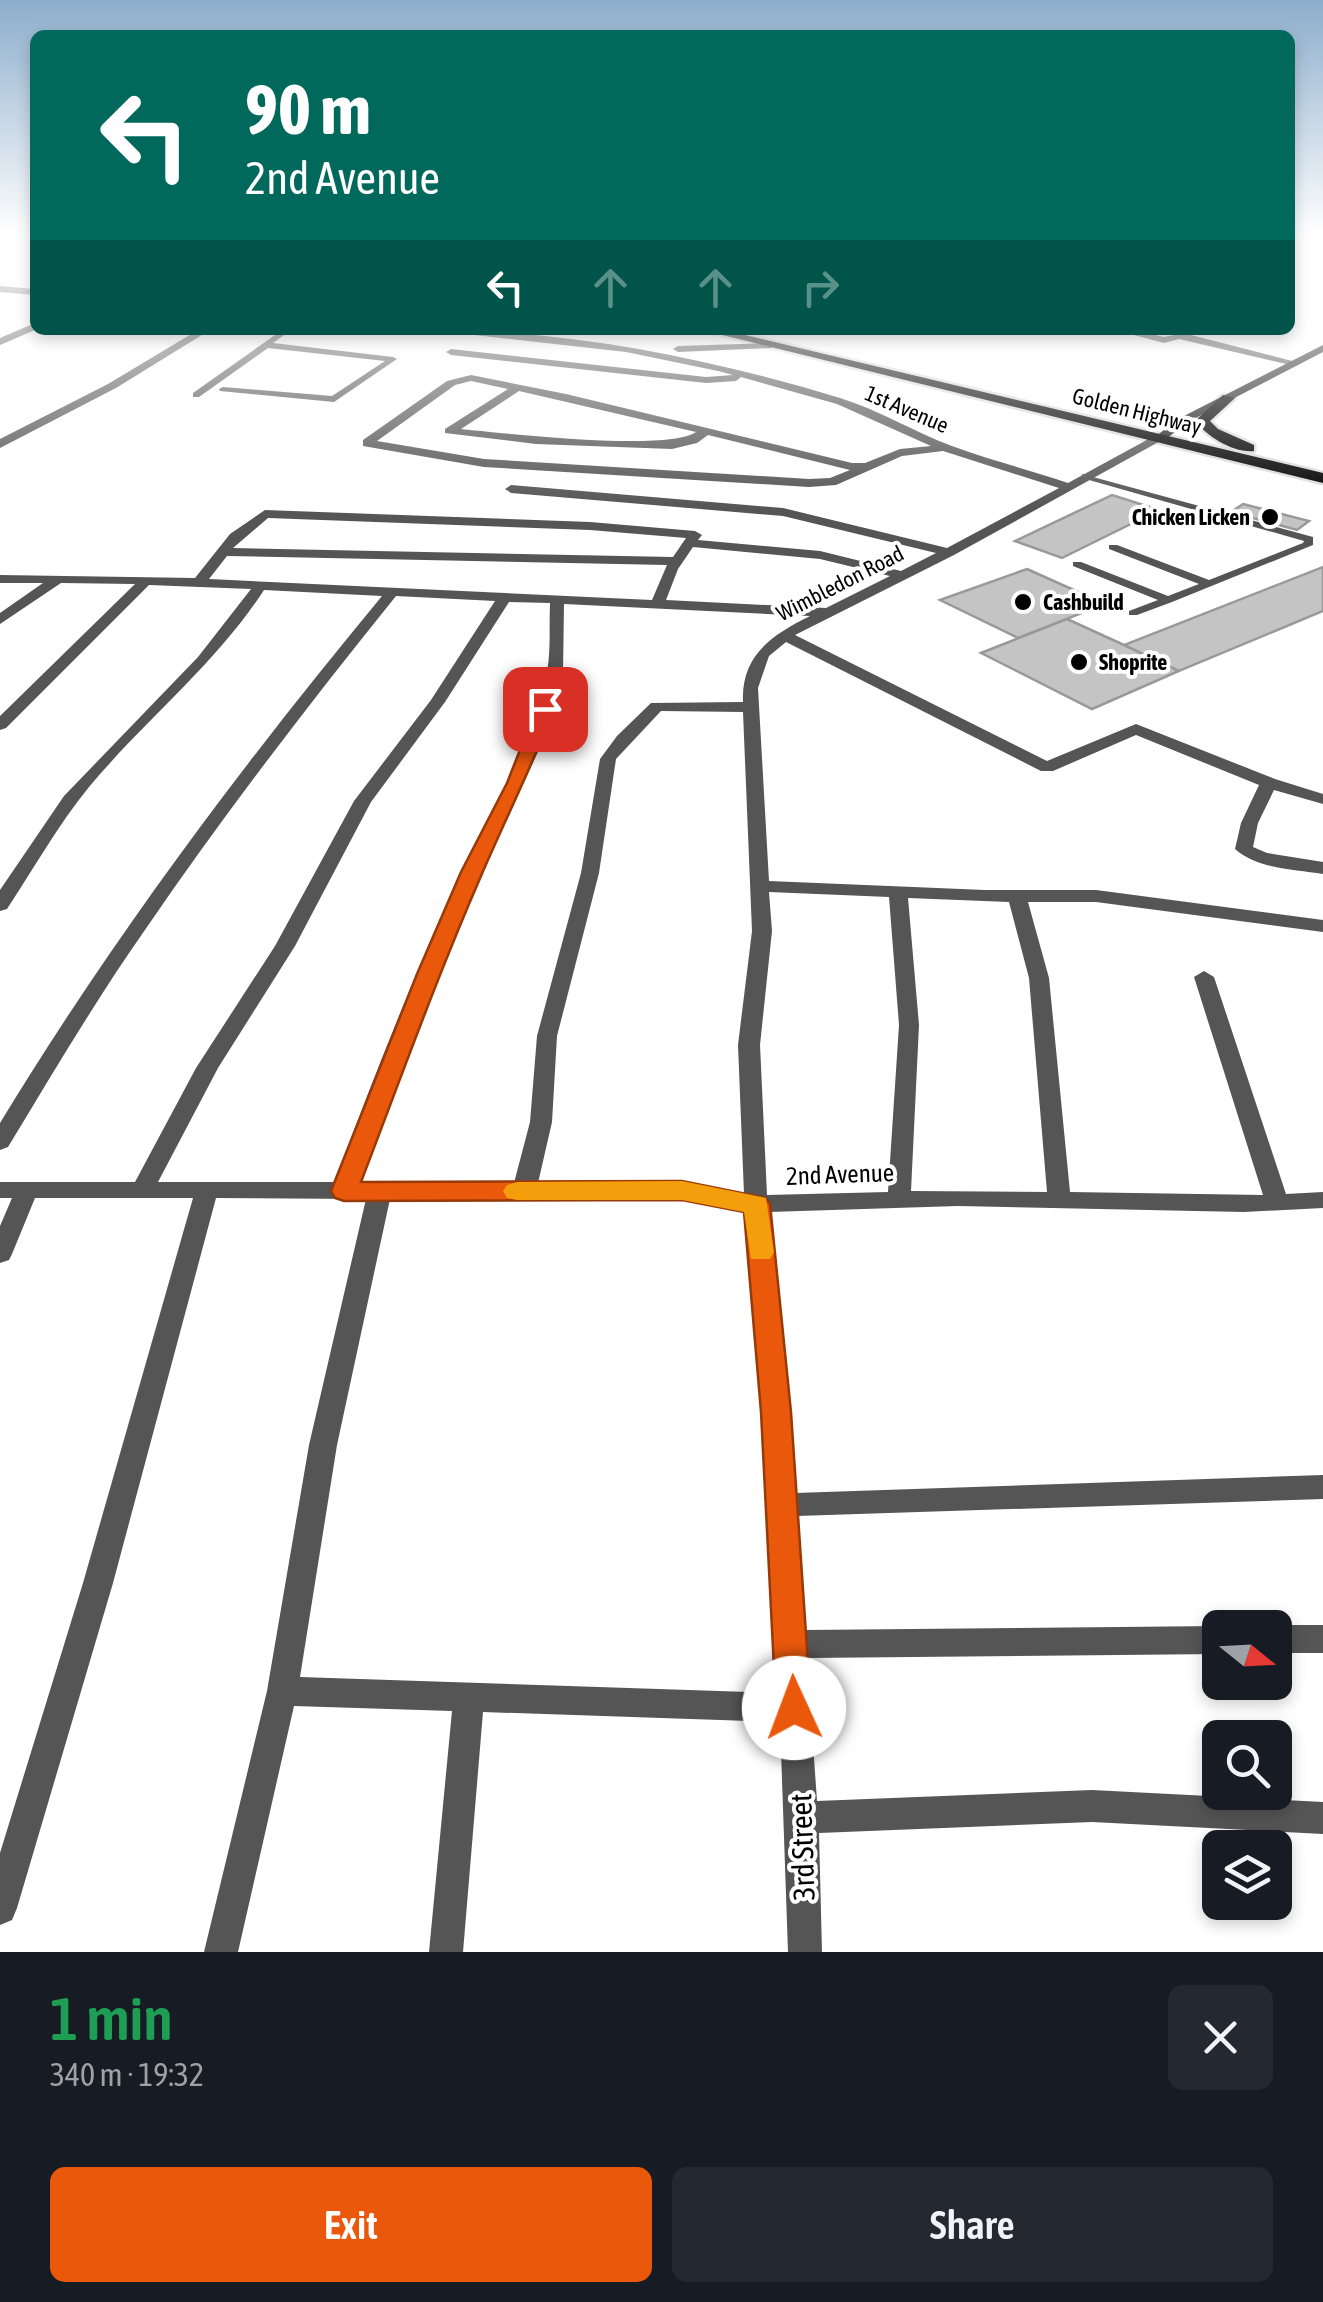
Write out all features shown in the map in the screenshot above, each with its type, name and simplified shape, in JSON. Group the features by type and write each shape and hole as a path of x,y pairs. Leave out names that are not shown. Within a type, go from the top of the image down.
{"main road":[{"name":"Golden Highway","path":"728,335 1323,466"},
{"name":"Golden Highway","path":"760,335 1164,434 1323,478"},
{"path":"1228,398 1202,421 1213,432 1252,449"}],"street":[{"path":"0,342 30,328"},
{"path":"0,444 112,386 197,335"},
{"name":"1st Avenue","path":"485,335 626,349 743,376 841,402 946,448 1066,486"},
{"path":"1139,335 1155,339 1181,336 1295,364"},
{"path":"626,349 772,346"},
{"name":"Wimbledon Road","path":"756,1204 750,1045 762,931 750,688 758,661 770,646 828,612 949,552 1323,348"},
{"path":"451,352 706,380 743,376"},
{"path":"866,467 825,461 518,387 460,378 367,444 484,463 809,483 832,482 900,454 946,448"},
{"path":"518,387 450,431 536,440 672,444 694,440 706,431"},
{"path":"0,435 28,430"},
{"path":"511,488 783,512 949,552"},
{"path":"197,585 248,524 266,514 590,526 694,535 657,605"},
{"path":"692,543 820,555 902,575"},
{"path":"224,552 677,561"},
{"path":"0,579 393,591 828,612"},
{"path":"0,620 58,579"},
{"path":"0,725 144,582"},
{"path":"0,905 46,829 96,769 240,620 258,589"},
{"path":"0,1142 128,942 246,773 393,591"},
{"path":"141,1192 207,1068 285,946 362,801 437,702 505,596"},
{"path":"344,1191 428,974 516,783 552,689 558,660 557,600"},
{"path":"785,636 1047,767 1136,729 1269,783 1323,799"},
{"path":"524,1191 541,1122 547,1036 590,873 608,760 623,739 657,706 750,708"},
{"path":"1269,783 1260,804 1248,818 1244,849 1262,858 1323,868"},
{"path":"759,886 1096,896 1323,926"},
{"path":"898,892 909,1024 900,1200"},
{"path":"1017,896 1039,978 1059,1200"},
{"path":"1204,977 1278,1202"},
{"path":"221,1952 282,1690 323,1445 380,1189"},
{"name":"2nd Avenue","path":"0,1190 682,1191 756,1204 1323,1200"},
{"path":"0,1254 27,1190"},
{"path":"0,1908 98,1583 206,1192"},
{"name":"3rd Street","path":"756,1204 782,1505 802,1818 805,1952"},
{"path":"782,1505 1323,1487"},
{"path":"1292,1640 1323,1639"},
{"path":"791,1644 1202,1640"},
{"path":"282,1690 794,1708"},
{"path":"446,1952 469,1698"},
{"path":"802,1818 1092,1806 1323,1818"}],"lane":[{"path":"196,394 280,335"},
{"path":"224,389 334,400 392,360 266,345"},
{"path":"1085,476 1309,539 1308,545 1133,613"},
{"path":"1113,547 1209,584"},
{"path":"1077,564 1168,600"}],"building":[{"path":"1112,495 1159,510 1062,558 1015,541"},
{"name":"Chicken Licken","path":"1243,504 1309,521 1297,530 1231,512"},
{"path":"1323,567 1323,611 1179,671 1124,645"},
{"name":"Cashbuild","path":"1027,569 1105,604 1018,638 940,600"},
{"name":"Shoprite","path":"1067,619 1179,671 1092,709 981,653"}],"slow traffic":[{"path":"517,1191 682,1191 756,1204 761,1252"}],"place":[{"name":"Chicken Licken","path":"1270,517"},
{"name":"Cashbuild","path":"1023,602"},
{"name":"Shoprite","path":"1079,662"}],"route":[{"path":"545,709 516,783 428,974 344,1191 682,1191 756,1204 776,1412 794,1708"}]}
